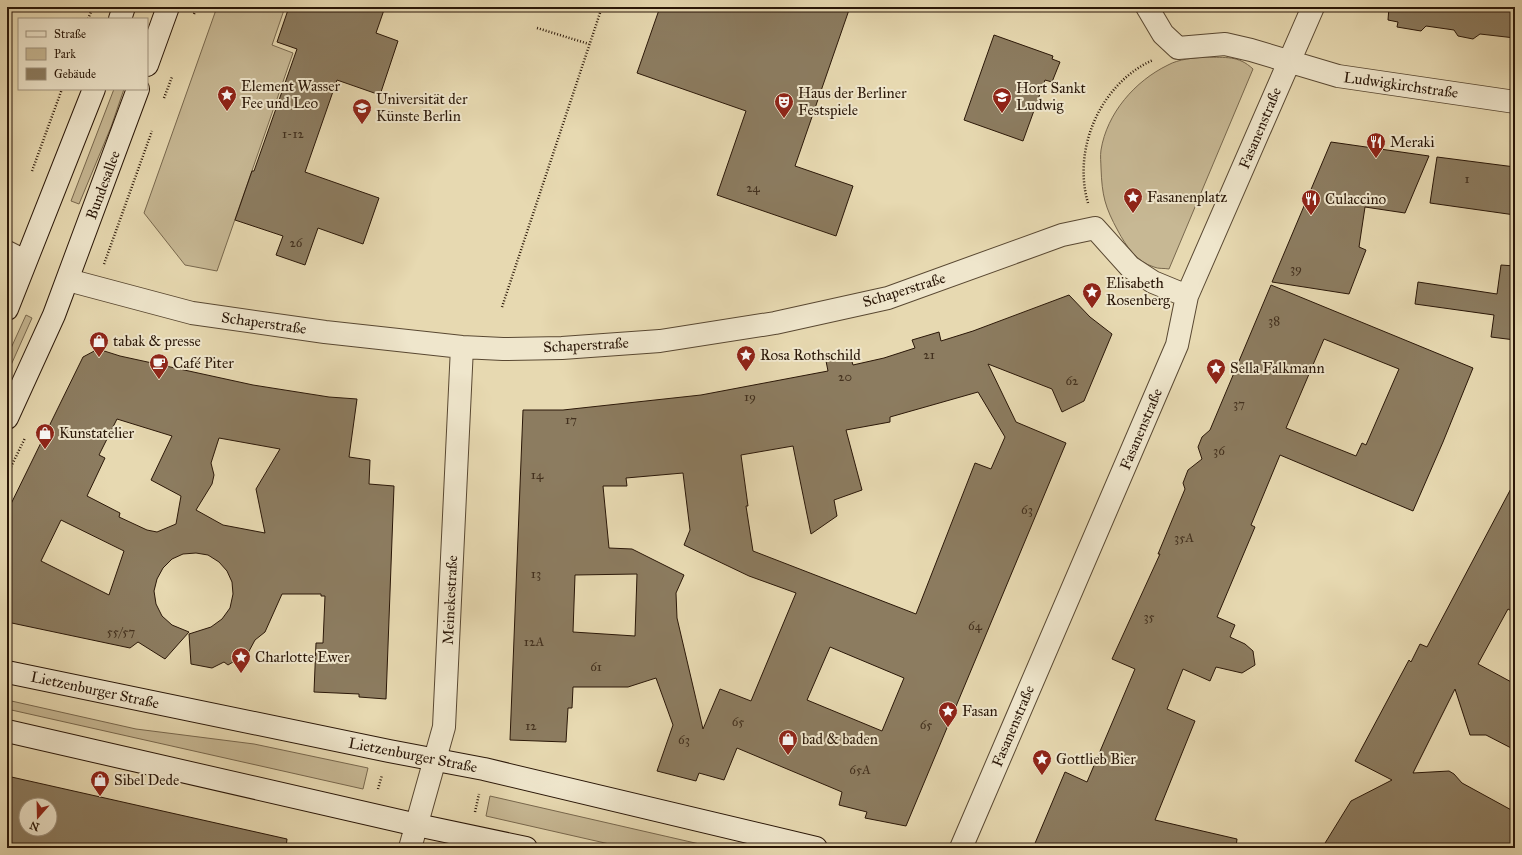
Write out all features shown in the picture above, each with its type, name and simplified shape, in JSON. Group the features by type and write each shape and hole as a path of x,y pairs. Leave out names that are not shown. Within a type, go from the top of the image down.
{"street":[{"path":"120,18 124,7"},
{"path":"148,62 168,7"},
{"path":"1147,7 1163,34 1178,48 1225,44 1251,50 1288,62"},
{"name":"Fasanenstraße","path":"961,848 1177,345 1187,296 1313,7"},
{"name":"Ludwigkirchstraße","path":"1288,62 1338,76 1515,102"},
{"path":"7,309 16,256 94,90"},
{"name":"Bundesallee","path":"7,418 54,315 68,280 138,90"},
{"path":"1095,228 1130,268 1153,282 1187,296"},
{"name":"Schaperstraße","path":"68,280 192,313 325,332 462,347 503,349 585,346 660,341 775,323 888,298 1062,235 1095,228"},
{"name":"Meinekestraße","path":"410,848 444,727 462,347"},
{"name":"Lietzenburger Straße","path":"7,672 484,769 816,848"},
{"path":"7,731 417,825 526,848"}],"path":[{"path":"88,18 93,7"},
{"path":"194,14 197,7"},
{"path":"502,307 602,7"},
{"path":"537,28 589,44"},
{"path":"1095,228 1084,190 1085,149 1092,124 1105,100 1122,80 1143,64 1178,48"},
{"path":"162,104 173,74"},
{"path":"30,175 62,90"},
{"path":"102,270 154,126"},
{"path":"377,792 383,773"},
{"path":"474,814 479,794"}],"green space":[{"path":"217,7 285,7 272,45 293,53 217,271 185,265 144,213"},
{"path":"1206,57 1237,59 1253,69 1169,269 1156,268 1142,261 1128,248 1107,208 1102,186 1101,150 1104,136 1116,111 1124,100 1144,80 1177,61"},
{"path":"114,90 124,90 111,127 79,204 71,201"},
{"path":"26,315 32,318 7,374 7,357"},
{"path":"7,700 136,729 254,744 368,768 363,789 7,709"},
{"path":"490,796 717,848 627,848 486,816"}],"building":[{"path":"289,7 385,7 376,33 398,41 380,95 337,80 305,172 379,198 363,244 318,228 305,265 276,255 283,236 235,220 297,49 277,42"},
{"name":"Haus der Berliner Festspiele","path":"660,7 850,7 795,166 853,186 836,236 717,195 746,111 637,73"},
{"path":"1389,7 1515,7 1515,38 1480,34 1473,39 1458,36 1454,30 1426,26 1421,31 1397,27 1398,22 1388,20"},
{"path":"994,35 1053,56 1052,59 1060,62 1052,82 1045,80 1023,141 964,120"},
{"path":"1331,142 1429,156 1405,213 1365,207 1359,247 1366,250 1349,294 1272,282"},
{"path":"1437,157 1515,167 1515,215 1430,203"},
{"path":"1501,265 1515,266 1515,340 1491,337 1494,315 1415,304 1418,282 1497,294"},
{"path":"1271,285 1473,368 1413,511 1280,455 1251,525 1255,527 1217,617 1235,625 1230,637 1245,644 1253,651 1255,665 1242,673 1216,667 1210,681 1183,669 1167,709 1195,721 1155,820 1237,839 1236,848 1033,848 1065,772 1087,782 1135,669 1112,659 1160,554 1158,554 1185,489 1183,483 1188,470 1202,459 1198,447 1202,437 1210,430","holes":["1324,339 1399,369 1366,445 1362,443 1356,456 1286,428"]},
{"path":"1069,295 1090,317 1112,334 1084,401 1062,412 1052,389 988,364 1016,422 1066,443 906,826 865,818 867,812 839,805 842,792 737,748 724,780 699,773 696,781 657,771 673,725 656,678 628,687 573,687 572,708 568,708 566,742 510,740 523,410 563,410 701,395 828,371 826,361 850,355 853,365 884,358 915,348 912,340 939,332 941,341 973,331","holes":["978,392 1005,437 991,469 975,463 916,614 753,551 746,506 748,506 741,455 793,446 811,534 837,516 834,500 862,490 846,430 890,422 890,417","683,473 690,530 684,545 749,576 796,593 751,701 720,689 703,729 677,618 676,593 684,575 632,549 609,548 603,486 627,486 626,478","637,574 635,636 573,632 575,575","830,647 904,678 882,731 807,700"]},
{"path":"98,349 120,356 253,385 329,397 357,399 349,457 370,460 369,484 394,486 386,699 359,697 359,694 314,692 316,643 323,643 325,596 321,596 321,594 282,594 265,632 255,640 248,653 228,665 224,662 212,668 191,664 189,634 211,627 222,619 230,608 233,594 232,582 227,571 219,562 208,555 196,553 183,554 172,559 163,568 157,579 154,591 156,604 162,616 172,625 189,632 165,659 138,642 130,648 7,622 7,512 83,357","holes":["117,419 172,436 151,480 181,496 176,524 157,532 147,530 119,517 120,513 87,496 105,458 99,455","219,438 280,449 256,489 265,533 223,525 196,510 212,484 214,475 211,463","61,520 124,551 109,595 41,561"]},
{"path":"1515,481 1515,613 1508,609 1478,664 1515,684 1515,750 1486,735 1470,735 1455,689 1413,773 1449,771 1462,783 1515,812 1515,848 1322,848 1351,801 1392,780 1355,761 1409,660 1411,662 1420,644 1427,647"},
{"path":"7,776 287,839 286,848 7,848"}],"place":[{"name":"Element Wasser Fee und Leo","path":"227,112"},
{"name":"Hort Sankt Ludwig","path":"1002,114"},
{"name":"Haus der Berliner Festspiele","path":"784,119"},
{"name":"Universität der Künste Berlin","path":"362,125"},
{"name":"Meraki","path":"1376,159"},
{"name":"Fasanenplatz","path":"1133,214"},
{"name":"Culaccino","path":"1311,216"},
{"name":"Elisabeth Rosenberg","path":"1092,309"},
{"name":"tabak & presse","path":"99,358"},
{"name":"Rosa Rothschild","path":"746,372"},
{"name":"Café Piter","path":"159,380"},
{"name":"Sella Falkmann","path":"1216,385"},
{"name":"Kunstatelier","path":"45,450"},
{"name":"Charlotte Ewer","path":"241,674"},
{"name":"Fasan","path":"948,728"},
{"name":"bad & baden","path":"788,756"},
{"name":"Gottlieb Bier","path":"1042,776"},
{"name":"Sibel Dede","path":"100,797"}]}
